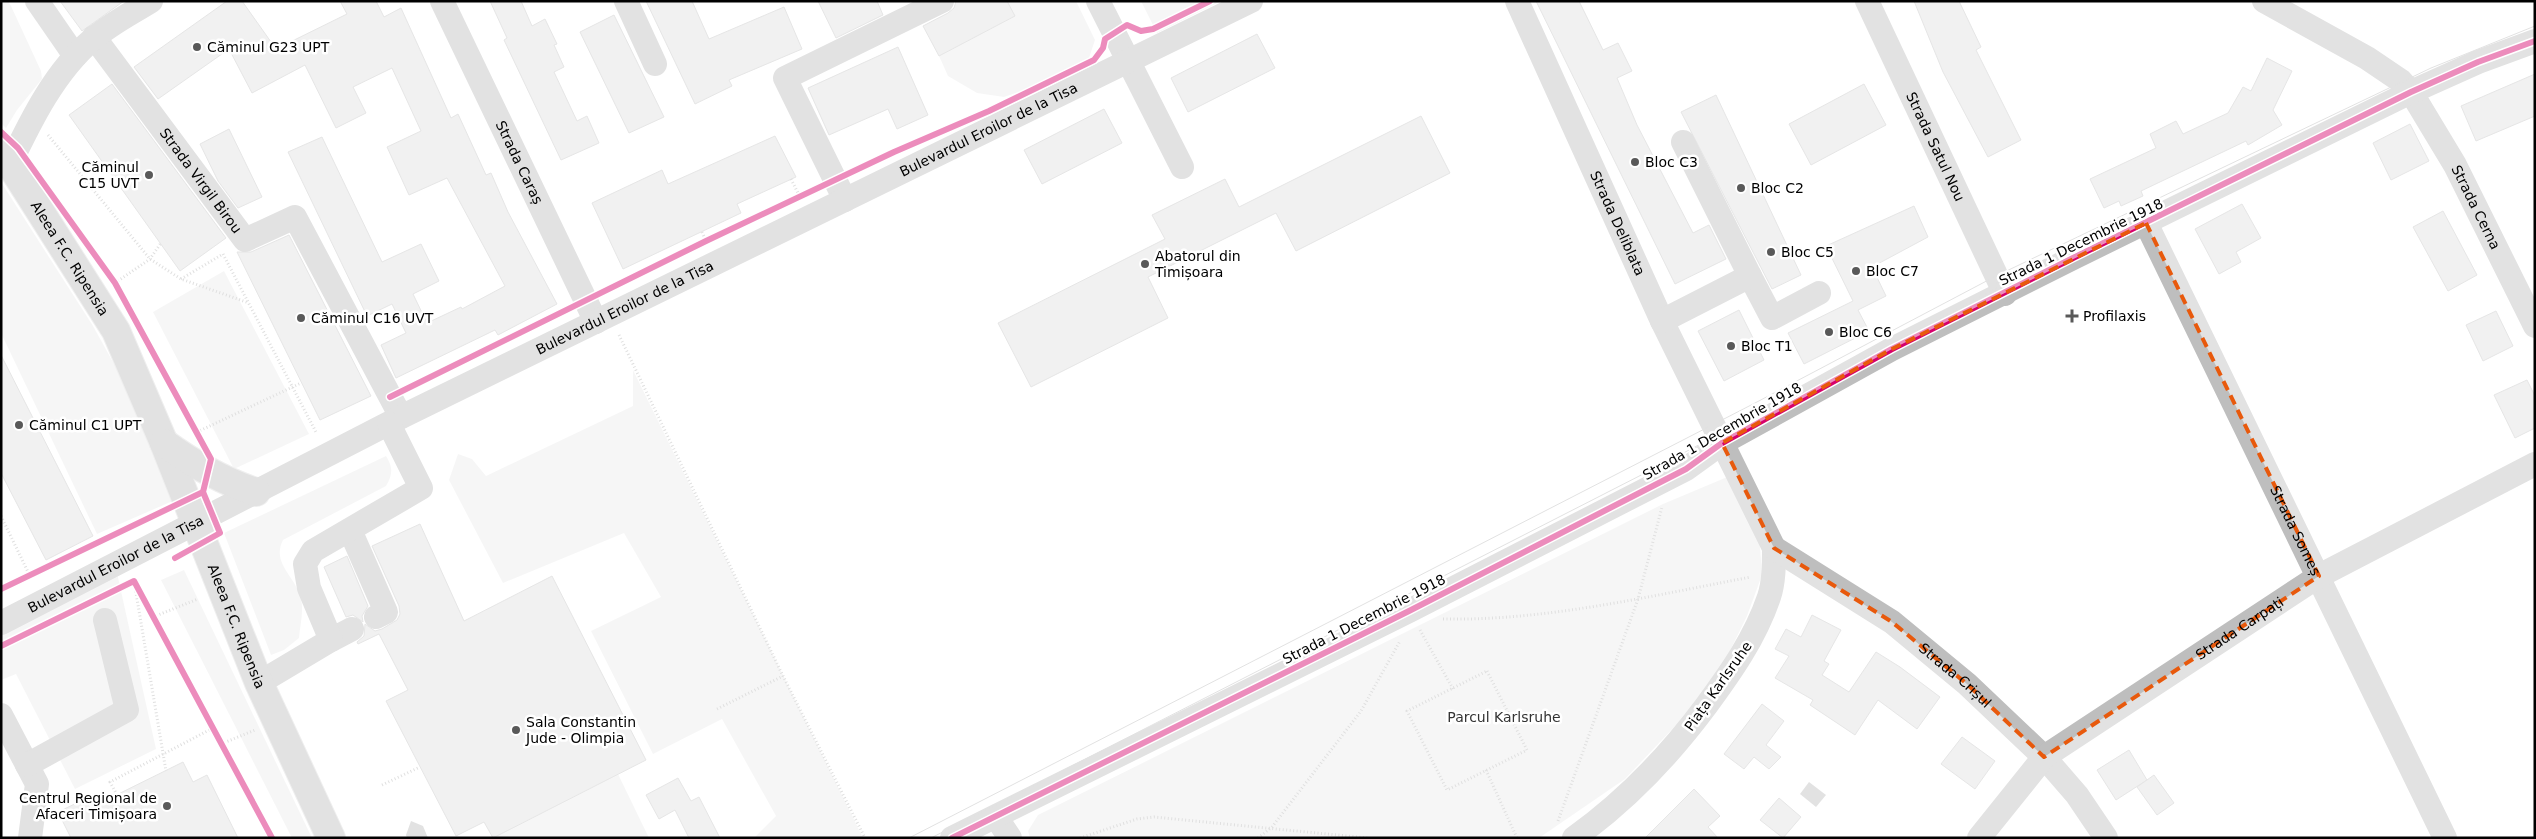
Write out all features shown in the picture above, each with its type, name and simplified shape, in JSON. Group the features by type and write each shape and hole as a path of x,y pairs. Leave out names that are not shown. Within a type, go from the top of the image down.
{"main road":[{"name":"Aleea F.C. Ripensia","path":"6,158 116,331 164,443 259,683 331,838"},
{"path":"164,443 208,472 230,483 256,492"}],"street":[{"path":"37,1 75,56"},
{"path":"6,158 75,56 94,38 152,1"},
{"name":"Strada Caraș","path":"442,1 603,319"},
{"path":"626,1 655,64"},
{"path":"845,200 785,78 942,1"},
{"path":"1098,1 1182,167"},
{"name":"Bulevardul Eroilor de la Tisa","path":"1,622 395,420 1251,1"},
{"name":"Strada Deliblata","path":"1517,1 1662,321 1722,443"},
{"name":"Strada Satul Nou","path":"1867,1 2005,294"},
{"name":"Strada Cerna","path":"2264,1 2367,58 2402,81 2411,92 2455,165 2535,326"},
{"name":"Strada Virgil Birou","path":"94,38 245,240 295,217 395,420"},
{"name":"Strada 1 Decembrie 1918","path":"952,838 1409,611 1686,469 1722,443 1892,349 2411,92 2478,62 2535,41"},
{"path":"1683,142 1772,318 1819,293"},
{"name":"Strada Someș","path":"2146,224 2445,838"},
{"path":"1662,321 1750,276"},
{"path":"259,683 341,634 310,588 305,564 313,551 421,488 395,420"},
{"name":"Piața Karlsruhe","path":"1565,833 1634,790 1661,762 1729,675 1755,632 1770,596 1774,576 1774,548 1722,443"},
{"name":"Strada Carpați","path":"1979,838 2044,757 2319,576 2535,464"},
{"path":"350,530 386,612 376,617"},
{"name":"Strada Crișul","path":"1774,548 1892,622 1967,684 2044,757 2077,795 2106,838"},
{"path":"27,764 127,710 105,620"},
{"path":"1,715 37,784 30,838"},
{"path":"996,816 1010,838"}],"path":[{"path":"34,117 150,259 181,279 249,303"},
{"path":"791,179 800,197"},
{"path":"702,232 706,241"},
{"path":"181,279 245,240"},
{"path":"115,282 150,259 161,243"},
{"path":"223,254 291,388 317,434"},
{"path":"603,319 865,838"},
{"path":"197,432 301,383"},
{"path":"1565,833 1638,599 1663,504"},
{"path":"1,516 30,574"},
{"path":"1441,619 1509,617 1638,599 1762,575 1774,576"},
{"path":"134,581 166,770"},
{"path":"153,617 198,599"},
{"path":"1415,621 1453,688"},
{"path":"1414,633 1427,626"},
{"path":"1258,838 1272,827 1361,712 1401,639 1407,636"},
{"path":"1487,671 1526,750 1486,770 1447,790 1407,712 1487,671"},
{"path":"716,709 783,676"},
{"path":"117,795 110,782 213,728"},
{"path":"221,744 260,728"},
{"path":"382,785 420,767"},
{"path":"1486,770 1517,838"},
{"path":"1080,838 1137,819 1154,817 1272,827 1368,838"}],"highlighted area":[{"path":"2146,223 2319,576 2044,757 1967,684 1892,622 1774,548 1722,443 1892,349"}],"green space":[{"path":"1,1 8,1 11,6 41,71 42,79 17,110 6,128 1,123"},
{"path":"1007,1 1076,1 1095,40 1089,58 1028,89 1004,97 977,93 948,76 939,56 1015,16"},
{"path":"1141,1 1221,1 1157,33"},
{"path":"1,182 93,326 124,382 175,500 97,534 1,333"},
{"path":"224,271 309,434 234,469 153,312"},
{"path":"633,370 863,838 754,838 776,816 722,719 653,754 591,631 661,597 624,533 503,583 449,480 458,454 472,459 486,476 633,406"},
{"path":"386,456 391,471 386,486 283,540 280,556 301,599 302,618 299,638 284,650 271,655 224,533"},
{"name":"Parcul Karlsruhe","path":"1732,475 1759,533 1762,575 1747,616 1723,665 1678,723 1625,779 1539,838 1030,838 1028,831 1038,815 1663,504"},
{"path":"115,564 156,749 75,789 16,674 1,680 1,623"},
{"path":"184,570 312,838 292,838 161,580"},
{"path":"618,774 649,838 493,838"}],"shaded area":[{"path":"1809,782 1826,795 1816,807 1800,794"},
{"path":"411,821 423,826 428,838 407,838 406,835"}],"building":[{"path":"60,1 124,1 82,31"},
{"path":"227,1 242,1 276,49 347,14 340,1 376,1 384,17 401,8 451,118 458,114 486,175 491,173 508,212 557,304 498,335 495,330 396,378 381,345 406,333 392,304 367,316 288,152 322,137 382,262 421,244 439,281 413,294 427,323 461,307 462,309 505,286 447,178 409,195 387,147 421,131 392,68 353,87 366,113 336,128 305,65 252,93 229,49 158,99 134,67"},
{"path":"490,1 521,1 532,26 545,19 557,44 554,45 564,67 554,72 577,121 587,116 599,143 561,160 504,40 507,38"},
{"path":"646,1 692,1 709,39 784,7 802,49 729,80 732,86 695,104"},
{"path":"818,1 877,1 883,15 836,38"},
{"path":"956,1 1007,1 1015,16 939,56 923,26 948,13 954,8"},
{"path":"1536,1 1579,1 1603,50 1618,43 1632,71 1617,78 1637,125 1693,233 1709,225 1726,259 1675,284"},
{"path":"1914,1 1959,1 1981,47 1976,50 2021,140 1988,157 1943,72"},
{"path":"614,15 664,117 629,133 580,32"},
{"path":"1257,34 1275,68 1188,112 1171,78"},
{"path":"898,47 928,115 897,129 888,109 829,135 808,88"},
{"path":"2267,58 2292,71 2273,110 2282,125 2248,145 2246,141 2141,191 2143,196 2121,206 2119,201 2104,208 2090,179 2156,148 2150,134 2176,121 2183,134 2228,113 2243,87 2251,91"},
{"path":"2535,74 2535,116 2476,141 2461,106"},
{"name":"Căminul C15 UVT","path":"112,84 226,238 180,271 69,115"},
{"path":"1864,84 1886,125 1811,165 1789,124"},
{"path":"1716,95 1801,275 1772,289 1681,112"},
{"path":"1104,109 1122,143 1042,184 1024,150"},
{"name":"Abatorul din Timișoara","path":"1421,116 1450,173 1296,251 1276,213 1148,277 1168,318 1031,387 998,323 1165,239 1152,215 1225,179 1239,207"},
{"path":"2410,124 2429,161 2391,180 2373,143"},
{"path":"229,129 262,197 238,208 218,181 200,144"},
{"path":"775,136 796,177 737,204 741,213 623,269 592,203 662,170 668,184"},
{"path":"2242,204 2261,238 2236,252 2241,262 2219,274 2195,229"},
{"path":"1914,206 1928,237 1872,267 1886,296 1858,310 1869,331 1804,364 1788,333 1853,301 1826,246"},
{"path":"2443,211 2477,275 2448,291 2413,227"},
{"name":"Căminul C16 UVT","path":"289,235 371,396 320,420 237,252 251,252"},
{"name":"Bloc T1","path":"1739,310 1764,360 1724,381 1698,331"},
{"path":"2496,311 2513,346 2483,361 2466,325"},
{"name":"Căminul C1 UPT","path":"1,355 93,536 46,560 1,473"},
{"path":"2527,380 2535,396 2535,428 2515,438 2494,395"},
{"name":"Sala Constantin Jude - Olimpia","path":"420,524 464,621 552,576 646,760 493,838 484,822 456,836 386,701 408,690 379,634 358,644 357,642 364,636 365,624 375,631 382,629 397,620 400,614 399,606 372,546"},
{"path":"347,556 368,606 362,616 363,622 353,615 346,617 324,567"},
{"path":"1812,615 1841,630 1824,661 1829,664 1822,675 1849,692 1876,652 1900,667 1940,697 1917,729 1878,700 1855,735 1810,705 1813,700 1775,678 1789,656 1775,649 1786,629 1801,637"},
{"path":"1762,704 1784,721 1766,745 1781,757 1769,769 1754,757 1744,769 1724,754"},
{"path":"1962,737 1995,761 1975,789 1941,764"},
{"path":"2129,750 2147,780 2116,800 2097,770"},
{"name":"Centrul Regional de Afaceri Timișoara","path":"183,762 193,782 207,775 238,838 71,838 58,812 85,799 90,808"},
{"path":"2154,775 2174,803 2157,815 2137,787"},
{"path":"678,778 691,801 699,797 720,838 689,838 675,810 659,819 646,795"},
{"path":"1694,789 1720,816 1708,827 1718,838 1645,838"},
{"path":"1779,798 1801,817 1783,838 1760,820"}],"tram line":[{"path":"909,838 1755,403 1996,276 2431,68 2535,26"},
{"path":"931,838 1651,470 2001,286 2440,72"}],"cycle path":[{"path":"390,397 706,241 894,152 989,111 1094,60 1103,48 1105,39 1127,25 1141,31 1153,29 1210,1"},
{"path":"952,838 1409,611 1686,469 1722,443 1892,349 2411,92 2478,62 2535,41"},
{"path":"1,132 18,148 115,283 211,459 203,492 220,533 175,558"},
{"path":"1,589 203,492"},
{"path":"1,646 134,581 272,838"}],"place":[{"name":"Căminul G23 UPT","path":"197,47"},
{"name":"Bloc C3","path":"1635,162"},
{"name":"Căminul C15 UVT","path":"149,175"},
{"name":"Bloc C2","path":"1741,188"},
{"name":"Bloc C5","path":"1771,252"},
{"name":"Abatorul din Timișoara","path":"1145,264"},
{"name":"Bloc C7","path":"1856,271"},
{"name":"Profilaxis","path":"2072,316"},
{"name":"Căminul C16 UVT","path":"301,318"},
{"name":"Bloc C6","path":"1829,332"},
{"name":"Bloc T1","path":"1731,346"},
{"name":"Căminul C1 UPT","path":"19,425"},
{"name":"Sala Constantin Jude - Olimpia","path":"516,730"},
{"name":"Centrul Regional de Afaceri Timișoara","path":"167,806"}]}
